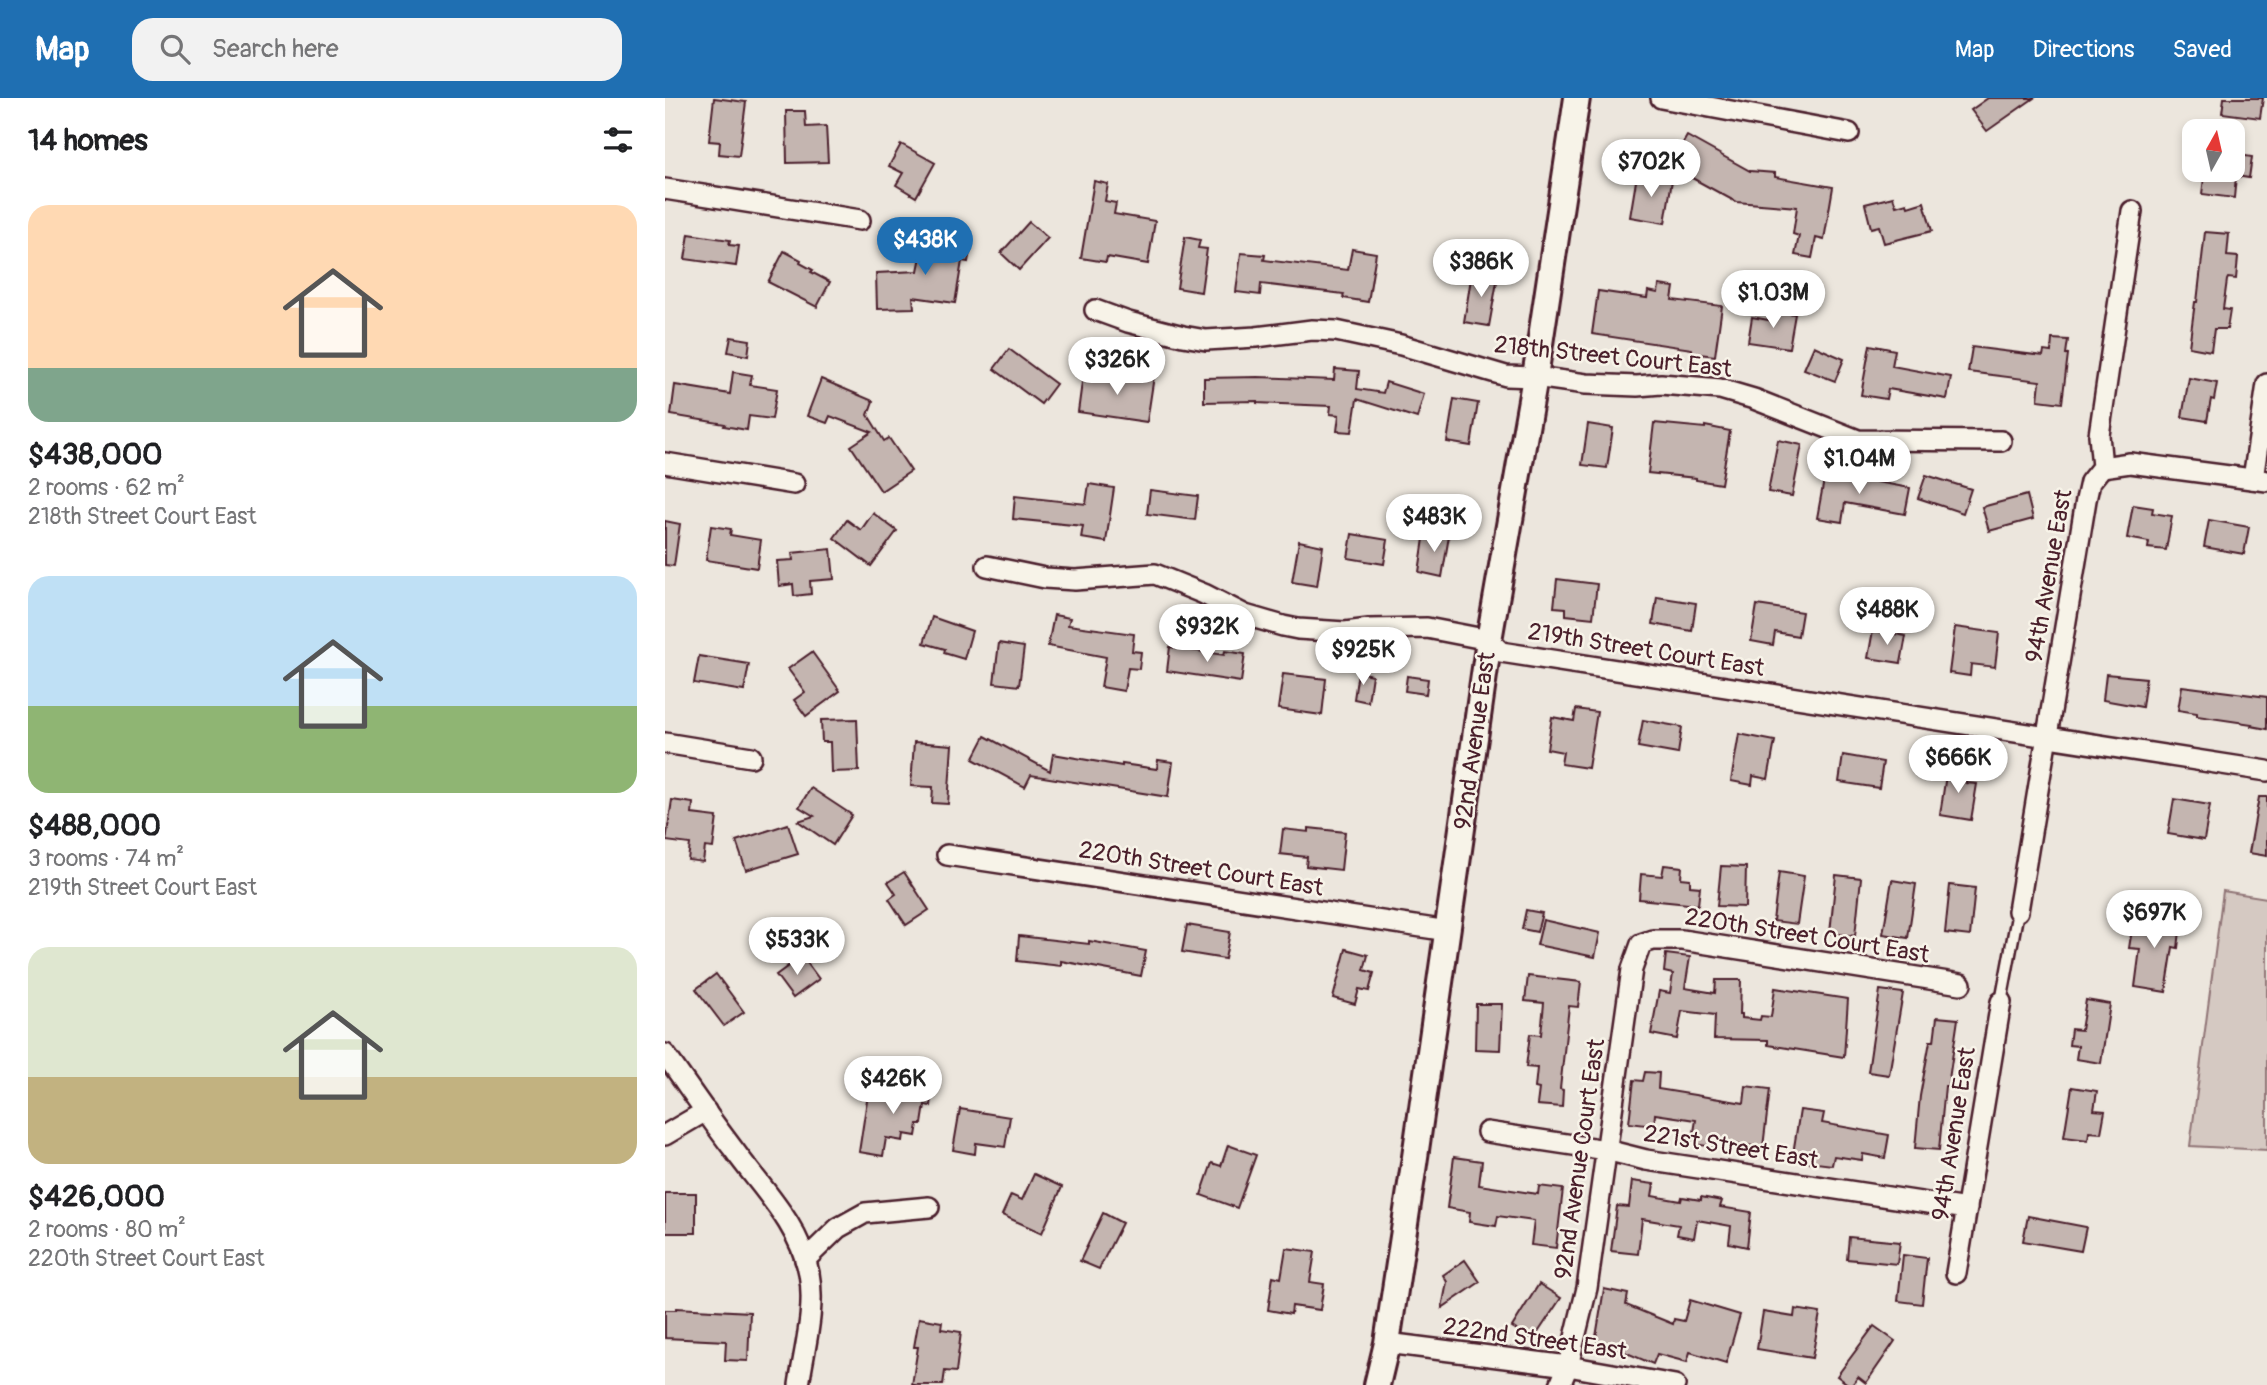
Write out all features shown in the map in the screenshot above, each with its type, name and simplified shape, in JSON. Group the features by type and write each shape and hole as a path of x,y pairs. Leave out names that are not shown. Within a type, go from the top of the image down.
{"street":[{"name":"92nd Avenue East","path":"1377,1385 1387,1342 1489,640 1535,377 1577,98"},
{"path":"1661,98 1849,133"},
{"path":"665,189 860,220"},
{"name":"94th Avenue East","path":"2018,911 2086,500 2090,482 2102,467 2099,435 2132,211"},
{"name":"218th Street Court East","path":"1095,310 1183,337 1206,340 1312,330 1336,331 1401,345 1506,376 1586,384 1661,384 1720,389 1754,399 1858,440 2001,441"},
{"path":"2102,467 2130,463 2260,480 2267,384"},
{"path":"665,463 795,484"},
{"name":"219th Street Court East","path":"987,566 1045,578 1075,580 1156,574 1245,615 1298,629 1345,632 1381,628 1427,628 1489,640 1501,652 2267,771"},
{"path":"665,743 751,757"},
{"name":"220th Street Court East","path":"947,855 1448,931"},
{"name":"220th Street Court East","path":"1646,942 1682,940 1961,984"},
{"name":"92nd Avenue Court East","path":"1560,1385 1568,1366 1587,1288 1632,969 1641,944 1646,942"},
{"name":"94th Avenue East","path":"1956,1273 2001,1002"},
{"path":"665,1054 783,1213 804,1251 811,1296 799,1385"},
{"path":"665,1135 706,1111"},
{"name":"221st Street East","path":"1487,1132 1606,1150 1646,1160 1967,1209"},
{"path":"805,1260 838,1228 865,1213 929,1207"},
{"name":"222nd Street East","path":"1387,1342 1568,1366 1675,1385"}],"lane":[{"path":"2001,1002 2018,911"}],"shaded area":[{"path":"2223,891 2267,898 2267,1150 2190,1146"}],"building":[{"path":"714,98 746,102 739,156 719,154 720,142 709,141"},
{"path":"1988,98 2034,98 1987,131 1971,110"},
{"path":"2224,98 2263,98 2260,118 2222,113"},
{"path":"786,111 805,111 806,127 826,126 828,162 787,163"},
{"path":"1687,136 1750,171 1775,173 1775,177 1833,187 1824,240 1816,238 1812,258 1795,255 1799,236 1793,234 1797,207 1736,202 1670,166"},
{"path":"901,144 935,163 916,197 896,185 903,173 889,166"},
{"path":"2245,156 2252,157 2249,178 2245,177"},
{"path":"1637,175 1672,180 1665,223 1630,217"},
{"path":"1094,181 1108,184 1105,201 1116,203 1114,214 1155,221 1148,264 1107,257 1106,262 1081,258"},
{"path":"2204,182 2235,182 2234,198 2202,194"},
{"path":"1893,197 1896,206 1907,203 1908,207 1924,202 1932,231 1884,243 1879,226 1871,228 1865,204"},
{"path":"1029,222 1048,238 1019,270 1001,253"},
{"path":"2205,232 2229,234 2227,256 2238,257 2236,279 2227,280 2223,309 2230,310 2227,329 2214,329 2211,351 2189,347"},
{"path":"689,234 730,240 729,245 739,246 736,266 685,259"},
{"path":"925,237 971,245 968,262 962,261 955,303 913,297 914,308 877,309 876,273 918,271"},
{"path":"1185,237 1200,240 1198,248 1207,249 1201,292 1177,288"},
{"path":"1352,249 1376,253 1368,302 1343,298 1344,294 1261,284 1260,295 1236,292 1241,253 1265,255 1264,260 1348,270"},
{"path":"784,251 801,260 800,263 813,270 811,272 830,282 817,307 768,282"},
{"path":"1472,272 1498,276 1489,326 1464,322"},
{"path":"1659,285 1674,287 1672,300 1722,306 1715,356 1692,353 1692,349 1592,334 1598,291 1647,298 1648,291 1658,293"},
{"path":"1775,311 1795,314 1789,348 1748,342 1752,317 1774,321"},
{"path":"731,337 750,340 748,356 728,352"},
{"path":"2052,339 2068,340 2062,403 2038,400 2040,381 1968,372 1972,347 2043,356 2044,351 2051,352"},
{"path":"1870,345 1895,350 1892,366 1951,377 1947,399 1888,389 1886,399 1861,395"},
{"path":"1814,346 1844,359 1835,381 1804,369"},
{"path":"1009,349 1056,384 1041,404 994,369"},
{"path":"1335,369 1359,371 1357,389 1383,393 1386,382 1424,394 1417,418 1357,399 1352,432 1337,431 1339,415 1330,414 1331,406 1257,401 1204,402 1204,378 1334,380"},
{"path":"733,372 752,375 750,385 777,389 772,419 749,416 747,430 671,415 675,385 730,394"},
{"path":"1130,372 1154,376 1147,422 1078,412 1083,375 1128,382"},
{"path":"2189,378 2217,383 2207,421 2182,417"},
{"path":"821,379 873,401 868,415 884,441 889,438 911,471 881,491 851,446 872,432 830,416 827,423 807,416"},
{"path":"1454,399 1478,403 1471,446 1447,442"},
{"path":"1654,423 1705,426 1730,431 1721,484 1696,478 1648,473"},
{"path":"1588,424 1613,428 1607,468 1582,465"},
{"path":"1778,440 1802,445 1792,496 1768,492"},
{"path":"1826,469 1850,473 1850,477 1910,488 1905,514 1845,503 1842,522 1817,518"},
{"path":"1926,475 1971,489 1963,513 1918,498"},
{"path":"1089,484 1114,488 1106,542 1081,538 1083,526 1013,519 1015,496 1086,504"},
{"path":"1150,490 1198,496 1195,520 1147,514"},
{"path":"2027,495 2033,519 1989,531 1982,507"},
{"path":"2133,505 2153,508 2152,513 2172,516 2166,550 2148,548 2149,542 2127,538"},
{"path":"873,513 897,531 871,566 834,538 847,520 861,530"},
{"path":"2209,520 2249,527 2244,554 2204,547"},
{"path":"665,521 680,524 674,566 665,565"},
{"path":"711,526 731,529 730,535 761,540 757,568 706,560"},
{"path":"1425,532 1449,536 1442,577 1419,572"},
{"path":"1352,534 1388,540 1384,564 1348,558"},
{"path":"1299,541 1323,546 1317,586 1292,582"},
{"path":"831,549 834,579 810,581 811,594 794,596 793,584 779,586 777,561 793,560 792,553"},
{"path":"1557,579 1597,584 1593,618 1566,615 1566,608 1554,607"},
{"path":"1657,597 1696,603 1692,631 1653,624"},
{"path":"1757,605 1802,612 1798,636 1775,632 1773,645 1751,641"},
{"path":"1054,615 1070,618 1068,625 1134,634 1132,651 1141,652 1139,669 1128,668 1124,691 1101,687 1106,657 1048,646"},
{"path":"932,617 972,631 964,659 944,653 945,649 924,643"},
{"path":"1955,627 1999,633 1995,667 1971,664 1970,676 1949,673"},
{"path":"1873,630 1906,636 1901,663 1868,658"},
{"path":"999,643 1024,647 1019,686 994,683"},
{"path":"1170,647 1224,655 1225,651 1245,654 1241,682 1167,671"},
{"path":"812,652 840,691 806,716 794,700 805,692 788,669"},
{"path":"699,656 749,664 744,691 694,683"},
{"path":"1358,672 1372,675 1368,702 1354,699"},
{"path":"1283,674 1326,679 1322,715 1278,709"},
{"path":"2106,674 2146,678 2142,707 2103,700"},
{"path":"1407,676 1428,679 1426,694 1405,691"},
{"path":"2182,686 2267,697 2267,729 2178,710"},
{"path":"1576,709 1597,712 1588,768 1561,764 1563,752 1547,749 1552,717 1574,721"},
{"path":"857,719 859,771 831,772 830,742 822,742 821,720"},
{"path":"1643,720 1682,727 1678,754 1638,747"},
{"path":"1739,734 1775,741 1768,779 1753,776 1752,785 1731,781"},
{"path":"985,736 1050,771 1053,754 1157,769 1158,760 1173,762 1168,797 1031,775 1025,787 973,759"},
{"path":"914,742 952,745 948,804 932,803 933,787 911,786"},
{"path":"1843,755 1883,762 1879,788 1839,782"},
{"path":"1947,768 1968,771 1966,783 1977,784 1971,820 1940,815"},
{"path":"811,788 852,815 833,845 798,821 814,816 799,807"},
{"path":"2259,797 2267,797 2267,856 2249,853"},
{"path":"2174,799 2210,805 2204,840 2168,834"},
{"path":"672,800 693,803 692,814 717,817 713,848 705,847 703,862 688,860 690,844 666,841"},
{"path":"788,824 798,854 746,870 736,841"},
{"path":"1309,828 1345,832 1341,870 1306,866 1307,857 1280,854 1283,829 1309,832"},
{"path":"1664,865 1682,867 1681,878 1690,879 1690,886 1700,887 1698,905 1639,899 1641,874 1662,876"},
{"path":"1721,866 1746,867 1745,907 1717,906"},
{"path":"904,872 929,910 906,925 889,899 896,894 888,882"},
{"path":"1779,872 1804,876 1797,924 1773,921"},
{"path":"1836,875 1861,878 1855,936 1830,933"},
{"path":"1892,880 1916,884 1908,938 1883,934"},
{"path":"1950,885 1975,888 1970,936 1945,933"},
{"path":"2147,909 2172,913 2169,929 2180,931 2178,948 2173,947 2166,992 2135,987 2140,949 2129,948 2133,923 2144,925"},
{"path":"1526,910 1542,913 1537,932 1522,929"},
{"path":"1543,920 1600,933 1595,957 1537,945"},
{"path":"1187,925 1230,932 1225,959 1182,952"},
{"path":"1019,936 1089,944 1089,941 1146,951 1141,976 1061,961 1061,966 1017,961"},
{"path":"1346,949 1368,955 1364,970 1374,973 1369,991 1359,989 1355,1004 1333,998"},
{"path":"1666,954 1690,957 1685,988 1715,993 1716,980 1741,980 1742,1018 1760,1020 1761,1016 1771,1017 1775,988 1848,999 1844,1057 1768,1045 1768,1040 1714,1039 1715,1015 1682,1011 1677,1039 1651,1034 1659,991 1670,993 1673,974 1664,972"},
{"path":"802,956 819,979 793,998 776,975"},
{"path":"716,974 744,1012 724,1026 696,989"},
{"path":"1528,976 1581,982 1578,1007 1569,1006 1560,1089 1563,1090 1562,1107 1537,1105 1537,1068 1526,1067 1530,1034 1541,1035 1544,1003 1525,1001"},
{"path":"1880,990 1903,993 1889,1075 1868,1072"},
{"path":"2086,1000 2110,1004 2101,1063 2076,1059 2078,1046 2069,1045 2071,1029 2081,1030"},
{"path":"1476,1004 1502,1004 1500,1050 1475,1049"},
{"path":"1937,1017 1958,1019 1948,1086 1945,1086 1939,1150 1915,1148 1920,1096 1930,1041 1934,1041"},
{"path":"1645,1072 1659,1073 1658,1089 1744,1103 1746,1086 1770,1089 1763,1147 1716,1142 1715,1147 1692,1144 1696,1120 1655,1114 1654,1126 1629,1123 1634,1080 1643,1081"},
{"path":"898,1083 933,1089 931,1106 925,1105 922,1124 918,1124 916,1136 904,1134 903,1141 886,1138 883,1156 859,1152 869,1087 897,1091"},
{"path":"2072,1087 2097,1091 2094,1110 2105,1111 2101,1133 2089,1132 2088,1140 2064,1137"},
{"path":"960,1109 1010,1117 1005,1147 976,1143 975,1154 953,1150"},
{"path":"1800,1110 1824,1113 1822,1123 1889,1135 1885,1158 1863,1154 1862,1160 1834,1156 1832,1165 1792,1160"},
{"path":"1228,1145 1256,1155 1237,1208 1201,1195 1212,1163 1221,1166"},
{"path":"1454,1157 1482,1161 1479,1185 1538,1194 1539,1186 1563,1189 1556,1248 1531,1245 1534,1221 1498,1216 1496,1226 1469,1222 1470,1212 1447,1208"},
{"path":"1034,1174 1062,1187 1042,1233 1002,1215 1011,1195 1022,1200"},
{"path":"1632,1181 1654,1184 1652,1196 1681,1201 1682,1197 1701,1200 1701,1197 1722,1201 1720,1207 1751,1212 1747,1247 1729,1243 1731,1226 1697,1220 1694,1238 1677,1235 1679,1225 1642,1219 1638,1254 1611,1251 1617,1206 1629,1207"},
{"path":"665,1193 696,1193 696,1233 665,1233"},
{"path":"1103,1213 1122,1223 1099,1269 1080,1261"},
{"path":"2028,1216 2086,1227 2081,1251 2023,1241"},
{"path":"1849,1237 1900,1242 1897,1264 1847,1259"},
{"path":"1286,1248 1315,1252 1310,1282 1324,1284 1320,1310 1292,1306 1291,1314 1268,1310 1273,1276 1281,1278"},
{"path":"1903,1255 1927,1258 1922,1304 1898,1301"},
{"path":"1465,1260 1480,1282 1442,1308 1447,1282 1443,1275"},
{"path":"1539,1284 1561,1298 1533,1340 1512,1327"},
{"path":"1604,1289 1628,1294 1626,1305 1673,1324 1674,1319 1684,1321 1690,1300 1740,1315 1726,1363 1690,1352 1687,1362 1657,1354 1653,1364 1615,1348 1615,1352 1594,1349"},
{"path":"676,1308 750,1312 748,1361 725,1360 726,1341 665,1338 665,1310"},
{"path":"1795,1309 1820,1313 1812,1358 1757,1349 1763,1312 1794,1317"},
{"path":"919,1318 942,1322 941,1329 961,1332 956,1372 945,1371 943,1385 912,1385"},
{"path":"1874,1326 1895,1341 1866,1383 1858,1377 1849,1385 1837,1376"}]}
